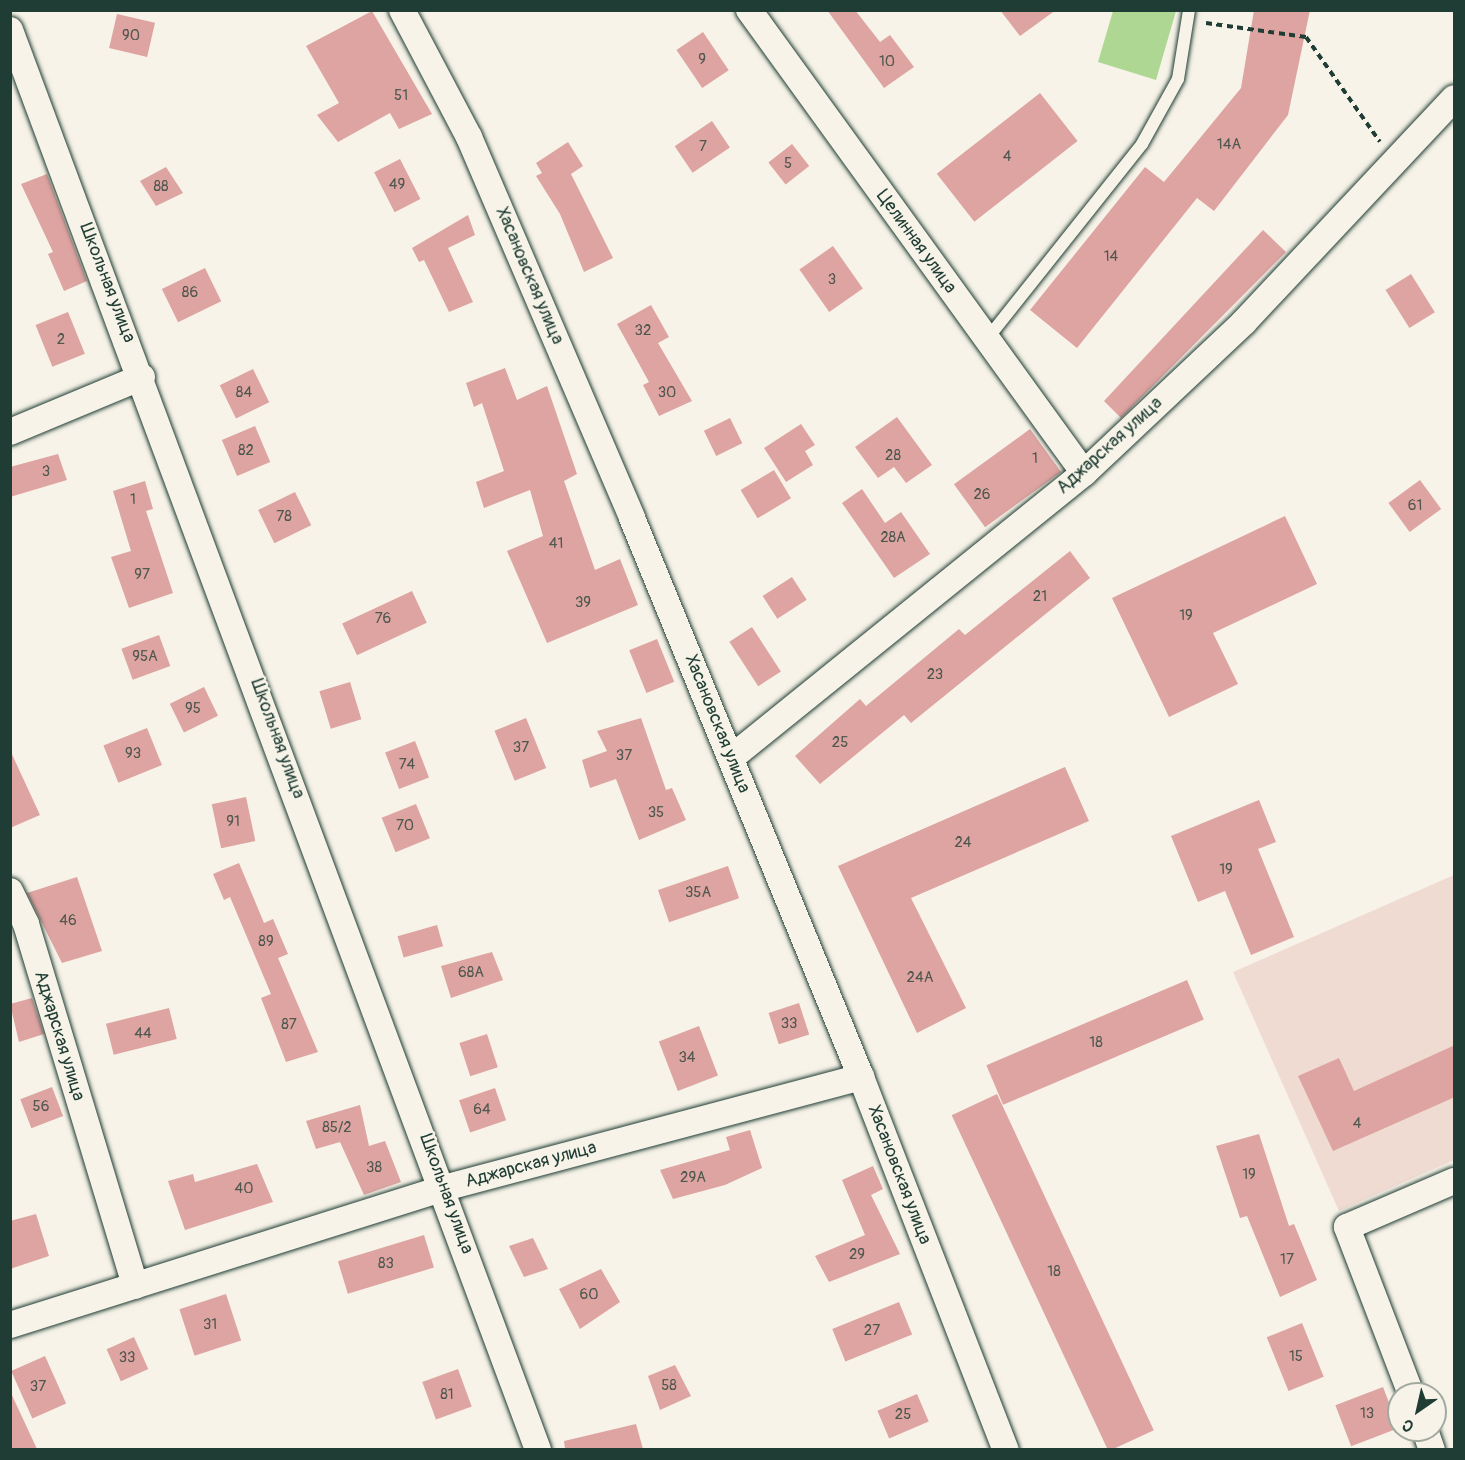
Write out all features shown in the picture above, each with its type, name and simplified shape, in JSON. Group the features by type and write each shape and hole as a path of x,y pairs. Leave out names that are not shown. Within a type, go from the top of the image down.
{"street":[{"name":"Хасановская улица","path":"402,10 469,137 731,758 861,1077 1006,1449"},
{"name":"Целинная улица","path":"749,10 1084,473"},
{"name":"Школьная улица","path":"10,30 142,377 444,1188 538,1449"},
{"name":"Аджарская улица","path":"731,758 1084,473 1244,322 1455,98"},
{"path":"10,432 142,377"},
{"name":"Аджарская улица","path":"10,891 26,924 135,1286"},
{"name":"Аджарская улица","path":"10,1326 444,1188 861,1077"},
{"path":"1406,1382 1347,1227 1455,1181"}],"lane":[{"path":"987,339 1142,144 1178,79 1188,16"}],"path":[{"path":"1188,16 1306,37 1394,161"}],"shaded area":[{"path":"1454,875 1454,1160 1339,1211 1233,972"}],"green space":[{"path":"1113,11 1176,11 1156,80 1098,62"}],"building":[{"path":"827,10 855,10 880,42 890,35 914,67 884,88"},
{"path":"1000,10 1056,10 1020,36"},
{"path":"1254,10 1310,10 1288,115 1214,211 1197,198 1077,348 1030,310 1145,167 1164,182 1241,88"},
{"path":"372,11 432,114 399,129 390,113 338,142 317,115 339,103 306,46"},
{"path":"117,14 155,23 147,57 109,48"},
{"path":"703,32 729,70 702,88 676,50"},
{"path":"1040,93 1078,141 974,222 937,174"},
{"path":"712,121 730,148 693,173 675,146"},
{"path":"568,142 583,166 571,174 613,258 584,272 560,214 536,176 542,173 536,163"},
{"path":"792,144 809,166 786,185 768,162"},
{"path":"400,159 420,199 395,212 374,172"},
{"path":"166,167 183,193 156,206 140,181"},
{"path":"47,174 87,281 64,291 48,254 53,252 21,184"},
{"path":"468,215 475,235 448,248 473,302 449,312 424,260 419,262 412,248"},
{"path":"1263,230 1286,252 1121,418 1104,401"},
{"path":"833,246 863,289 829,312 799,270"},
{"path":"205,268 221,301 178,322 162,289"},
{"path":"1411,274 1435,312 1409,328 1386,290"},
{"path":"651,305 669,337 658,343 692,401 659,416 643,385 649,382 617,324"},
{"path":"68,312 85,354 52,367 36,325"},
{"path":"505,368 517,400 547,386 577,474 564,481 595,570 620,559 638,605 547,643 507,551 543,536 530,490 484,508 476,482 504,471 482,403 474,407 466,383"},
{"path":"253,369 269,402 236,418 220,385"},
{"path":"897,417 932,465 906,483 894,467 878,478 855,447"},
{"path":"730,418 742,443 716,456 704,431"},
{"path":"801,424 815,445 805,451 813,465 786,482 764,448"},
{"path":"255,426 270,462 237,476 222,440"},
{"path":"1030,429 1061,472 985,527 954,484"},
{"path":"58,454 67,480 10,497 10,467"},
{"path":"774,470 791,498 758,518 741,490"},
{"path":"1420,480 1441,509 1410,532 1388,503"},
{"path":"145,481 153,509 146,511 173,593 129,608 111,557 131,551 113,491"},
{"path":"862,489 885,523 901,512 930,554 894,578 842,503"},
{"path":"295,492 311,525 274,543 258,510"},
{"path":"1285,516 1317,584 1213,633 1238,684 1169,717 1112,598"},
{"path":"1070,551 1090,578 911,723 904,715 820,784 795,756 860,699 866,706 959,629 965,635"},
{"path":"792,577 807,600 777,619 763,596"},
{"path":"412,591 427,623 357,655 342,624"},
{"path":"752,627 781,671 758,686 729,642"},
{"path":"159,635 170,666 133,680 121,649"},
{"path":"657,639 674,682 646,693 629,650"},
{"path":"350,682 361,719 331,729 319,691"},
{"path":"204,687 218,716 184,732 170,704"},
{"path":"526,718 546,768 515,781 494,731"},
{"path":"641,718 666,790 672,788 686,820 639,840 616,779 590,788 582,760 607,751 597,731"},
{"path":"147,728 162,765 118,783 103,746"},
{"path":"415,741 429,777 399,789 385,752"},
{"path":"10,750 40,815 10,828"},
{"path":"1065,767 1089,821 911,898 966,1008 917,1033 838,866"},
{"path":"246,797 255,841 221,848 212,804"},
{"path":"1259,800 1276,842 1258,849 1294,937 1251,955 1225,891 1198,902 1171,836"},
{"path":"416,804 430,838 396,852 382,818"},
{"path":"239,863 264,923 273,919 288,954 278,958 318,1052 286,1062 261,998 271,994 230,897 224,900 213,874"},
{"path":"728,866 739,898 669,922 658,890"},
{"path":"77,877 102,951 62,963 27,893"},
{"path":"437,925 443,946 404,957 398,936"},
{"path":"492,952 503,980 451,998 441,966"},
{"path":"1187,980 1204,1020 1003,1105 986,1065"},
{"path":"32,998 44,1034 19,1042 10,1004"},
{"path":"799,1003 809,1034 779,1044 769,1013"},
{"path":"169,1008 177,1039 114,1055 106,1024"},
{"path":"699,1026 718,1075 678,1091 659,1041"},
{"path":"487,1034 498,1067 470,1076 459,1043"},
{"path":"1455,1045 1455,1097 1333,1151 1298,1076 1339,1058 1354,1091"},
{"path":"52,1087 63,1116 31,1128 20,1099"},
{"path":"495,1088 506,1120 470,1133 459,1100"},
{"path":"997,1094 1154,1430 1108,1450 952,1115"},
{"path":"360,1105 369,1146 385,1141 401,1182 364,1195 340,1142 316,1149 306,1121"},
{"path":"750,1130 762,1168 725,1185 673,1199 660,1170 730,1150 726,1137"},
{"path":"1259,1134 1289,1226 1294,1224 1317,1280 1280,1297 1247,1216 1240,1218 1216,1146"},
{"path":"257,1164 273,1202 185,1230 168,1181 193,1174 195,1182"},
{"path":"873,1166 883,1189 871,1195 900,1254 829,1282 815,1256 865,1235 842,1180"},
{"path":"36,1214 49,1256 10,1269 10,1221"},
{"path":"424,1235 434,1268 348,1294 338,1261"},
{"path":"533,1238 548,1269 524,1277 509,1246"},
{"path":"601,1269 620,1302 580,1329 559,1289"},
{"path":"226,1294 241,1341 195,1356 179,1309"},
{"path":"899,1302 912,1334 845,1361 832,1329"},
{"path":"1302,1323 1324,1377 1288,1391 1267,1337"},
{"path":"134,1337 148,1369 121,1381 107,1349"},
{"path":"45,1356 66,1404 32,1419 11,1371"},
{"path":"675,1365 691,1396 660,1410 648,1376"},
{"path":"458,1369 472,1407 436,1420 422,1382"},
{"path":"1383,1387 1387,1397 1387,1433 1351,1446 1335,1405"},
{"path":"10,1391 37,1449 10,1449"},
{"path":"917,1394 929,1422 889,1438 877,1411"},
{"path":"636,1424 643,1449 565,1449 564,1441"}]}
